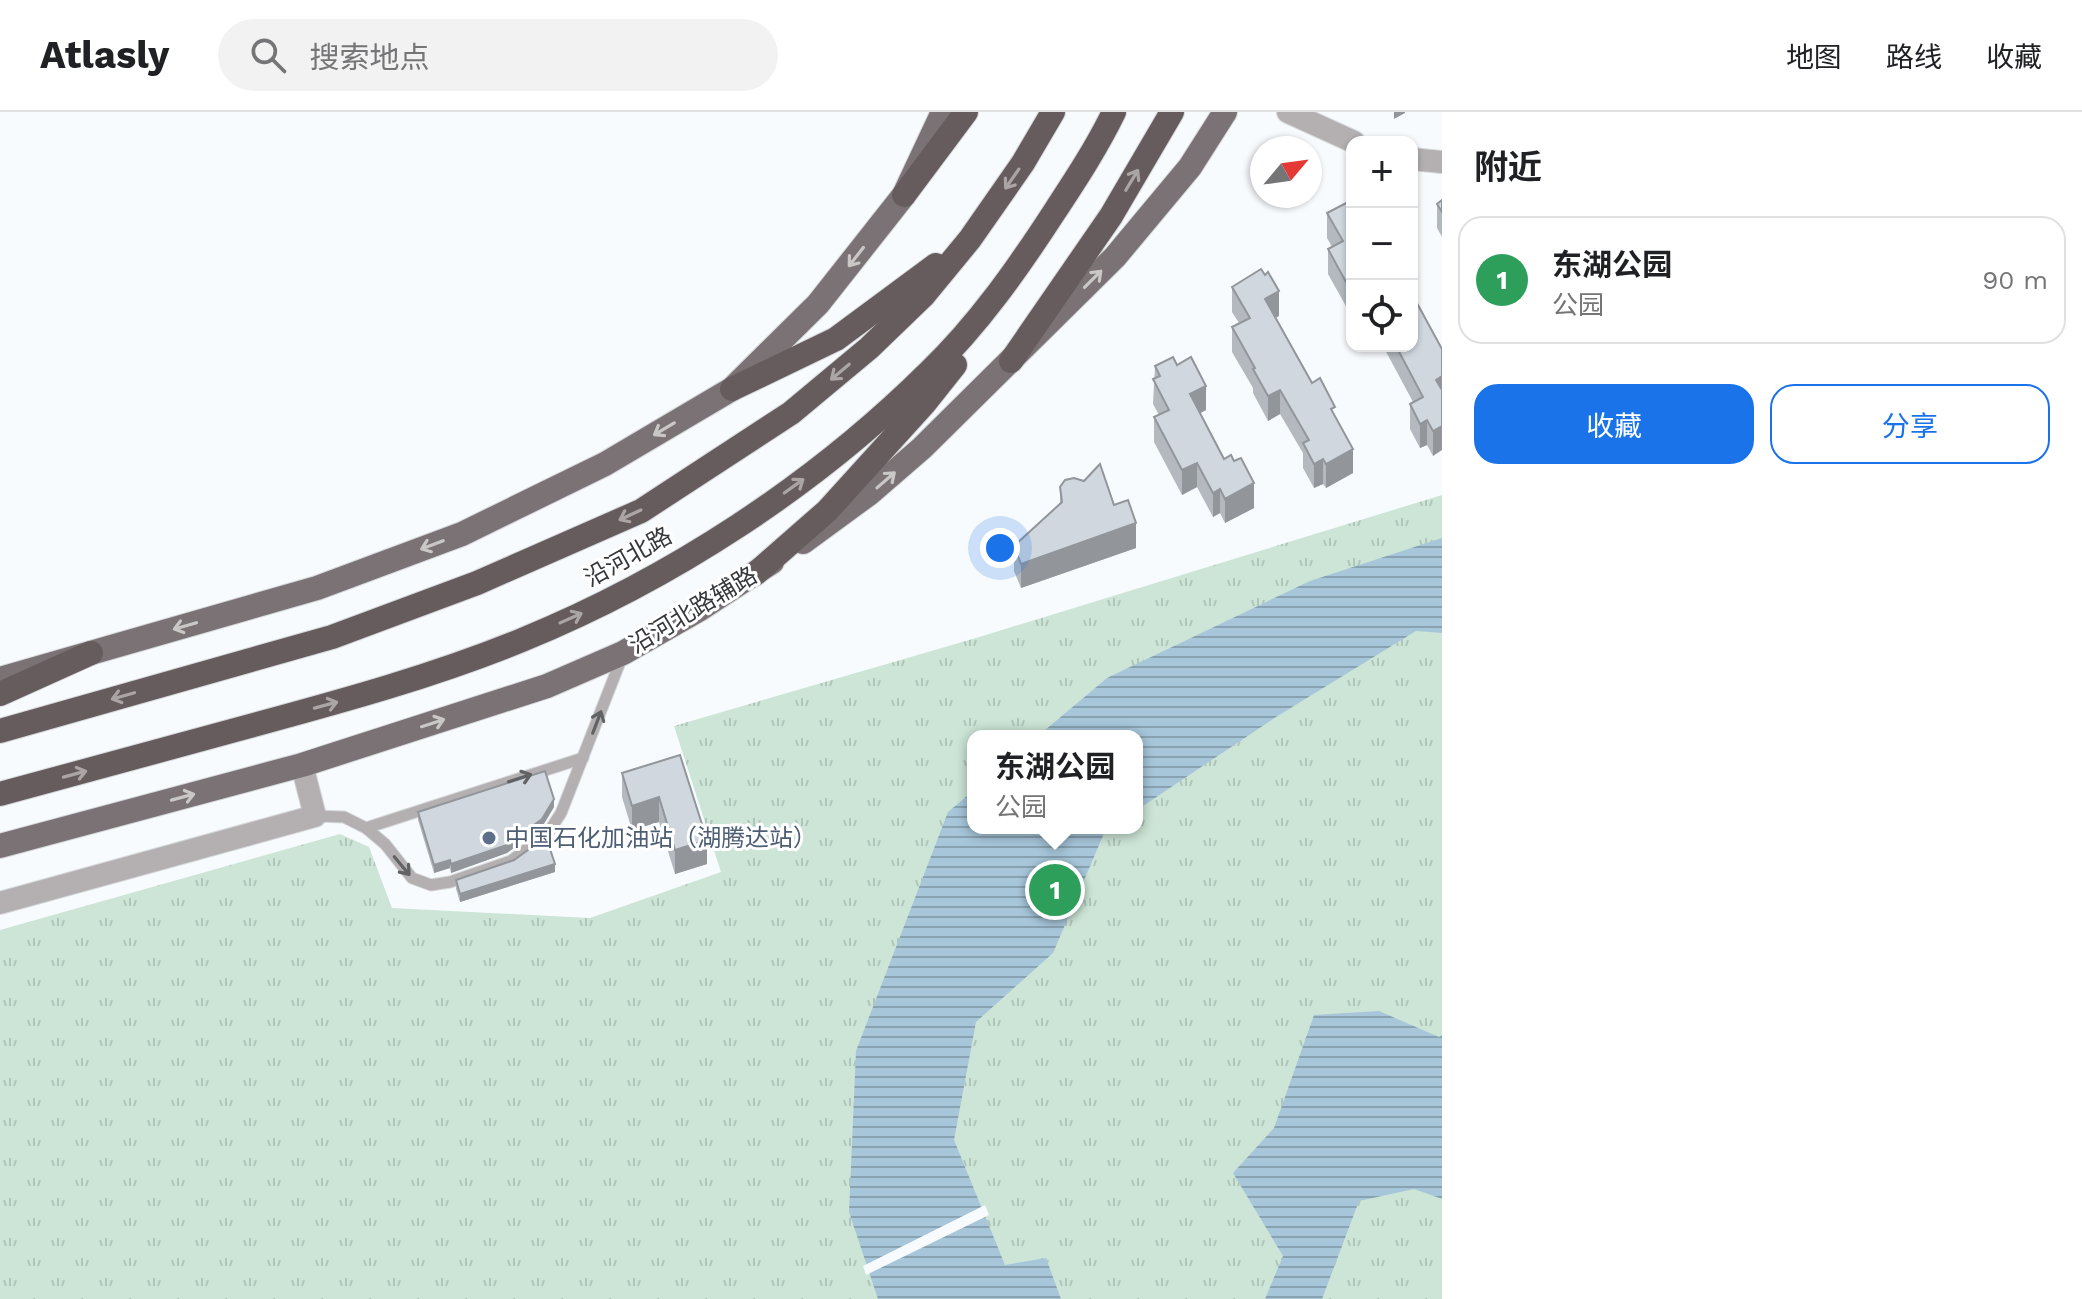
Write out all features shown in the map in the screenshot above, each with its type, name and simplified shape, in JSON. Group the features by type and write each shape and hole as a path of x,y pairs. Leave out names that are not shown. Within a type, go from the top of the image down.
{"highway":[{"path":"904,195 966,112"},
{"name":"沿河北路","path":"0,731 332,637 477,583 641,511 791,413 891,327 924,295 970,239 1023,163 1053,112"},
{"name":"沿河北路","path":"0,794 360,696 452,666 522,640 607,602 678,563 832,458 931,371 1021,263 1098,144 1114,112"},
{"path":"1011,361 1111,216 1172,112"},
{"path":"732,389 836,339 970,239"},
{"path":"755,574 827,511 924,404 970,347 1021,263"},
{"path":"0,694 91,653"}],"main road":[{"path":"0,679 317,588 462,534 605,464 732,389 818,304 904,195 943,112"},
{"name":"沿河北路辅路","path":"0,846 302,765 547,686 623,653 700,609 830,524 922,448 1115,257 1190,167 1225,112"}],"street":[{"path":"1288,112 1346,138"},
{"path":"1418,160 1442,162"},
{"path":"0,903 315,816 302,765"}],"lane":[{"path":"315,816 344,817 366,828 385,844 412,878 431,885 450,882 511,861 548,833 561,813 623,653"},
{"path":"366,828 583,758"}],"green space":[{"path":"1442,495 1442,1299 0,1299 0,930 340,834 369,847 392,908 590,918 721,872 674,726 976,638"}],"water":[{"path":"1442,538 1442,633 1416,631 1276,717 1143,806 1143,730 1045,730 1107,678 1310,581"},
{"path":"967,796 967,834 1104,834 1053,953 976,1022 954,1140 1005,1265 1046,1258 1061,1299 878,1299 849,1212 856,1051 948,812"},
{"path":"1379,1011 1439,1037 1442,1035 1442,1199 1414,1189 1359,1201 1322,1299 1265,1299 1283,1256 1233,1173 1274,1128 1314,1015"}],"pier":[{"path":"985,1205 989,1215 866,1275 863,1266"}],"building":[{"path":"1346,203 1346,282 1328,249 1343,241 1327,213"},
{"path":"1261,269 1265,275 1268,272 1279,291 1265,299 1312,383 1320,378 1335,407 1331,409 1353,449 1326,464 1323,459 1314,464 1303,443 1309,440 1280,390 1268,396 1232,327 1250,318 1232,287"},
{"path":"1418,305 1442,349 1442,376 1436,380 1442,390 1442,426 1433,431 1427,420 1420,424 1410,404 1423,397 1399,352 1418,352"},
{"path":"1173,357 1177,365 1191,357 1206,386 1190,394 1224,459 1231,455 1234,461 1241,458 1254,483 1225,499 1220,489 1213,493 1197,463 1182,470 1154,417 1169,410 1153,379 1160,376 1155,366"},
{"path":"1100,464 1114,505 1128,500 1136,523 1021,564 1014,546 1062,502 1060,487 1065,480 1074,478 1084,481"},
{"path":"680,755 707,840 675,850 659,797 632,806 622,773"},
{"path":"545,771 554,799 542,819 507,845 451,864 450,860 434,865 418,812"},
{"path":"546,837 555,864 460,894 456,880 514,860"}],"place":[{"name":"中国石化加油站（湖腾达站）","path":"489,838"},
{"name":"东湖公园","path":"1055,890"}]}
